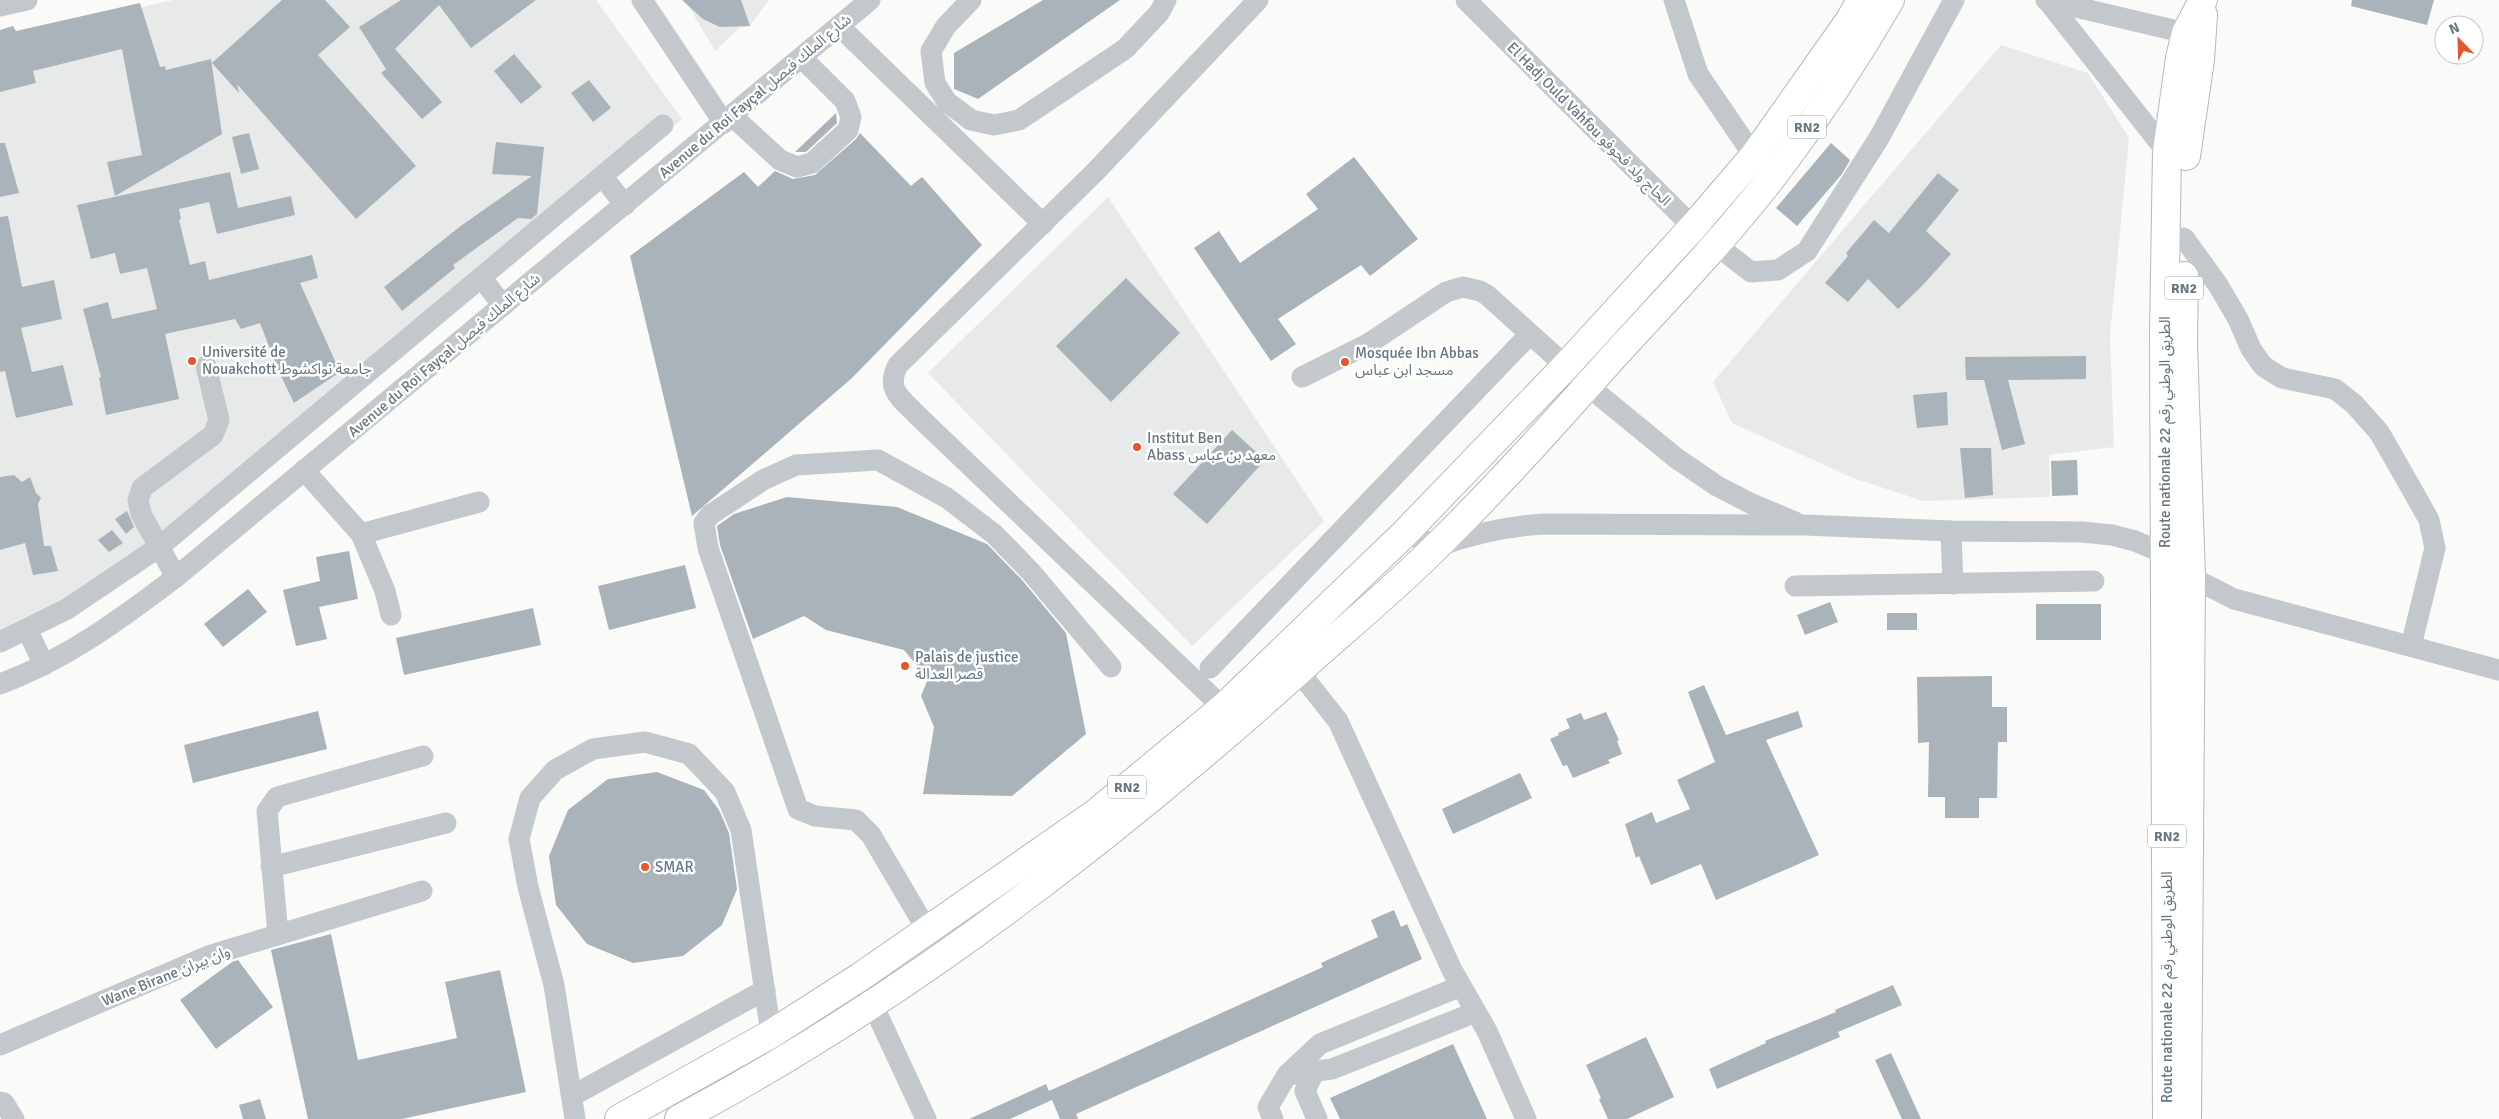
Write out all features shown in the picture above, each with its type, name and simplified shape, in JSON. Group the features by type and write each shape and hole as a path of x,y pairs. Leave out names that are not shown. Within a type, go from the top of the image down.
{"highway":[{"name":"RN2","path":"1291,661 1405,533 1566,366 1693,227 1754,156 1850,20 1861,0"},
{"name":"RN2","path":"679,1119 783,1059 872,1003 992,921 1113,831 1291,661 1438,546 1588,386 1714,246 1779,167 1870,35 1890,0"},
{"name":"Route nationale 22 الطريق الوطني رقم","path":"2167,1119 2164,332 2167,152 2175,85 2195,33 2203,0"},
{"name":"Route nationale 22 الطريق الوطني رقم","path":"2187,1119 2191,576 2184,365 2184,238 2186,142 2195,33"},
{"name":"RN2","path":"619,1119 771,1034 860,977 1232,716"}],"street":[{"path":"0,6 27,0"},
{"path":"642,0 728,120 780,160 797,167 812,163 848,130 851,117 845,101 802,58"},
{"name":"Avenue du Roi Fayçal شارع الملك فيصل","path":"0,684 44,665 124,616 176,576 728,120 870,0"},
{"path":"971,0 946,26 931,51 935,84 947,102 970,120 994,124 1019,120 1126,49 1159,13 1166,0"},
{"path":"1232,716 894,391 891,378 898,365 1042,224 1258,0"},
{"name":"El Hadj Ould Vahfou الحاج ولد فحوفو","path":"1466,0 1693,227 1714,246 1751,272 1778,270 1807,251 1880,138 1954,0"},
{"path":"1674,0 1698,74 1754,156"},
{"path":"2046,0 2195,33"},
{"path":"2046,0 2167,152"},
{"path":"840,27 1042,224"},
{"path":"0,642 67,609 159,546 396,351 481,277 663,125"},
{"path":"602,176 625,205"},
{"path":"2184,238 2218,284 2238,319 2251,349 2263,366 2282,378 2335,389 2354,404 2379,432 2429,520 2435,548 2411,646"},
{"path":"481,277 503,306"},
{"path":"1302,377 1368,344 1454,289 1472,288 1480,291 1588,386 1676,458 1718,486 1752,504 1805,525"},
{"path":"1210,668 1530,334"},
{"path":"176,576 141,514 138,500 142,488 213,434 219,420 206,366"},
{"path":"927,930 871,835 856,820 815,816 798,809 708,548 704,523 710,515 730,500 763,480 796,465 878,460 947,498 994,534 1031,572 1111,667"},
{"path":"304,470 362,534 385,590 391,615"},
{"path":"362,534 479,502"},
{"path":"1405,533 1438,546 1472,534 1509,526 1544,524 1805,525 1952,531 2082,532 2112,535 2135,541 2166,554 2191,576 2234,598 2499,670"},
{"path":"1952,531 1953,584"},
{"path":"1795,586 2094,581"},
{"path":"27,629 44,665"},
{"path":"1291,661 1338,721 1461,986 1487,1031 1526,1119"},
{"path":"575,1119 554,984 528,887 519,839 530,798 555,770 593,748 645,742 689,754 726,792 740,830 771,1034"},
{"path":"278,935 267,811 277,797 423,756"},
{"path":"271,867 446,823"},
{"name":"Wane Birane وان بيران","path":"0,1045 211,955 422,890"},
{"path":"1273,1119 1268,1107 1287,1075 1320,1044 1461,986"},
{"path":"572,1096 765,990"},
{"path":"872,1003 926,1119"},
{"path":"1287,1075 1332,1069 1476,1012"},
{"path":"1314,1072 1305,1091 1317,1119"},
{"path":"0,1102 4,1103 14,1119"}],"shaded area":[{"name":"Université de Nouakchott جامعة نواكشوط","path":"173,0 596,0 682,119 86,602 0,653 0,39"},
{"path":"685,0 769,0 750,26 739,28 715,51"},
{"path":"2001,45 2088,73 2129,138 2110,336 2114,447 2049,455 2050,497 1923,501 1853,478 1732,423 1713,382"},
{"name":"Institut Ben Abass معهد بن عباس","path":"1108,197 1324,521 1192,646 928,373"}],"building":[{"path":"282,0 325,0 350,27 318,55 416,166 356,219 237,84 239,93 212,63"},
{"path":"401,0 536,0 471,48 439,5 395,49 442,102 422,119 381,73 386,69 359,27"},
{"path":"682,0 741,0 750,26 720,27 703,19"},
{"path":"1043,0 1120,0 978,99 954,89 954,53"},
{"path":"2352,0 2434,0 2427,25 2351,6"},
{"path":"140,3 160,67 165,66 166,70 211,59 222,134 115,196 107,162 142,155 122,49 33,71 36,83 0,92 0,30 13,26 16,31"},
{"path":"514,54 542,87 521,104 494,71"},
{"path":"589,80 611,108 593,122 571,93"},
{"path":"836,113 837,123 806,152 795,152"},
{"path":"249,133 259,169 241,174 232,137"},
{"path":"860,133 911,186 922,177 982,245 852,378 692,516 630,256 744,172 758,187 775,171 793,179 815,175 856,139"},
{"path":"496,142 544,147 537,214 531,219 518,218 453,265 455,268 402,311 384,287 462,225 532,176 492,174"},
{"path":"0,143 5,143 19,193 0,197"},
{"path":"1831,143 1850,160 1842,174 1797,226 1776,208"},
{"path":"1354,157 1418,239 1370,276 1361,265 1278,319 1296,344 1271,361 1194,248 1219,231 1240,263 1318,209 1306,194"},
{"path":"230,172 238,208 291,196 295,215 217,234 209,202 179,209 181,219 179,220 190,265 205,261 209,280 312,255 318,278 300,283 340,372 294,403 279,372 260,323 241,329 235,319 165,334 179,399 106,415 99,378 101,377 83,309 108,302 112,319 157,309 147,268 120,274 115,253 91,259 77,205"},
{"path":"1938,173 1959,190 1926,231 1951,254 1920,288 1898,309 1868,279 1848,302 1825,283 1848,256 1846,253 1874,220 1889,233"},
{"path":"8,216 22,287 54,280 62,319 21,328 32,372 63,365 73,405 16,418 5,371 0,372 0,217"},
{"path":"1126,278 1180,333 1111,402 1056,346"},
{"path":"2086,356 2086,379 2008,380 2025,444 2002,450 1984,380 1966,380 1965,357"},
{"path":"1947,392 1948,425 1917,428 1913,395"},
{"path":"1232,430 1265,460 1207,524 1173,494"},
{"path":"1960,448 1991,448 1993,495 1965,498"},
{"path":"2077,460 2078,495 2052,496 2051,461"},
{"path":"14,475 22,482 30,477 36,493 41,498 38,504 44,546 51,546 58,571 33,575 25,543 0,550 0,477"},
{"path":"787,497 897,507 987,544 1022,580 1066,633 1086,734 1012,796 923,794 934,727 921,696 928,679 904,650 826,630 804,616 753,639 720,545 717,526 734,514"},
{"path":"127,511 134,527 126,534 115,519"},
{"path":"112,530 123,543 109,552 98,540"},
{"path":"349,551 358,599 319,607 327,639 296,646 283,590 320,581 316,557"},
{"path":"685,565 696,608 609,630 598,586"},
{"path":"248,589 267,612 223,647 204,624"},
{"path":"1830,602 1838,622 1805,635 1797,615"},
{"path":"2036,604 2101,604 2101,640 2036,640"},
{"path":"533,608 541,645 404,675 396,638"},
{"path":"1887,613 1917,613 1917,630 1887,630"},
{"path":"1992,676 1992,707 2007,707 2007,742 1998,742 1997,798 1979,798 1979,818 1945,818 1945,797 1928,797 1929,742 1918,743 1917,677"},
{"path":"1704,685 1726,735 1798,711 1803,727 1766,740 1819,855 1716,900 1701,864 1651,885 1639,856 1636,858 1625,824 1652,812 1656,823 1690,809 1677,780 1715,762 1688,692"},
{"path":"318,711 327,749 193,783 184,745"},
{"path":"1606,712 1619,740 1617,741 1622,754 1608,760 1610,763 1573,778 1567,765 1563,766 1550,739 1570,728 1566,719 1581,713 1584,720"},
{"name":"SMAR","path":"657,772 704,790 719,810 729,833 737,889 722,925 683,956 633,963 587,944 556,905 549,856 568,810 608,779"},
{"path":"1520,773 1532,798 1453,834 1442,809"},
{"path":"1394,910 1401,927 1407,924 1422,959 1076,1114 1078,1119 1060,1119 1052,1100 1010,1119 969,1119 1046,1084 1049,1091 1323,967 1321,963 1378,937 1371,920"},
{"path":"331,934 358,1060 457,1038 445,982 500,970 526,1092 402,1119 308,1119 271,950"},
{"path":"238,960 273,1007 216,1049 180,1000 232,962"},
{"path":"1893,985 1902,1005 1838,1032 1840,1037 1717,1089 1709,1069 1766,1043 1765,1041 1836,1012 1835,1010"},
{"path":"1646,1037 1674,1097 1627,1119 1608,1119 1586,1065"},
{"path":"1453,1044 1487,1119 1340,1119 1330,1098"},
{"path":"1891,1053 1921,1119 1902,1119 1875,1060"},
{"path":"260,1099 266,1119 243,1119 239,1105"}],"place":[{"name":"Université de Nouakchott جامعة نواكشوط","path":"192,361"},
{"name":"Mosquée Ibn Abbas مسجد ابن عباس","path":"1345,362"},
{"name":"Institut Ben Abass معهد بن عباس","path":"1137,447"},
{"name":"Palais de justice قصر العدالة","path":"905,666"},
{"name":"SMAR","path":"645,867"}]}
